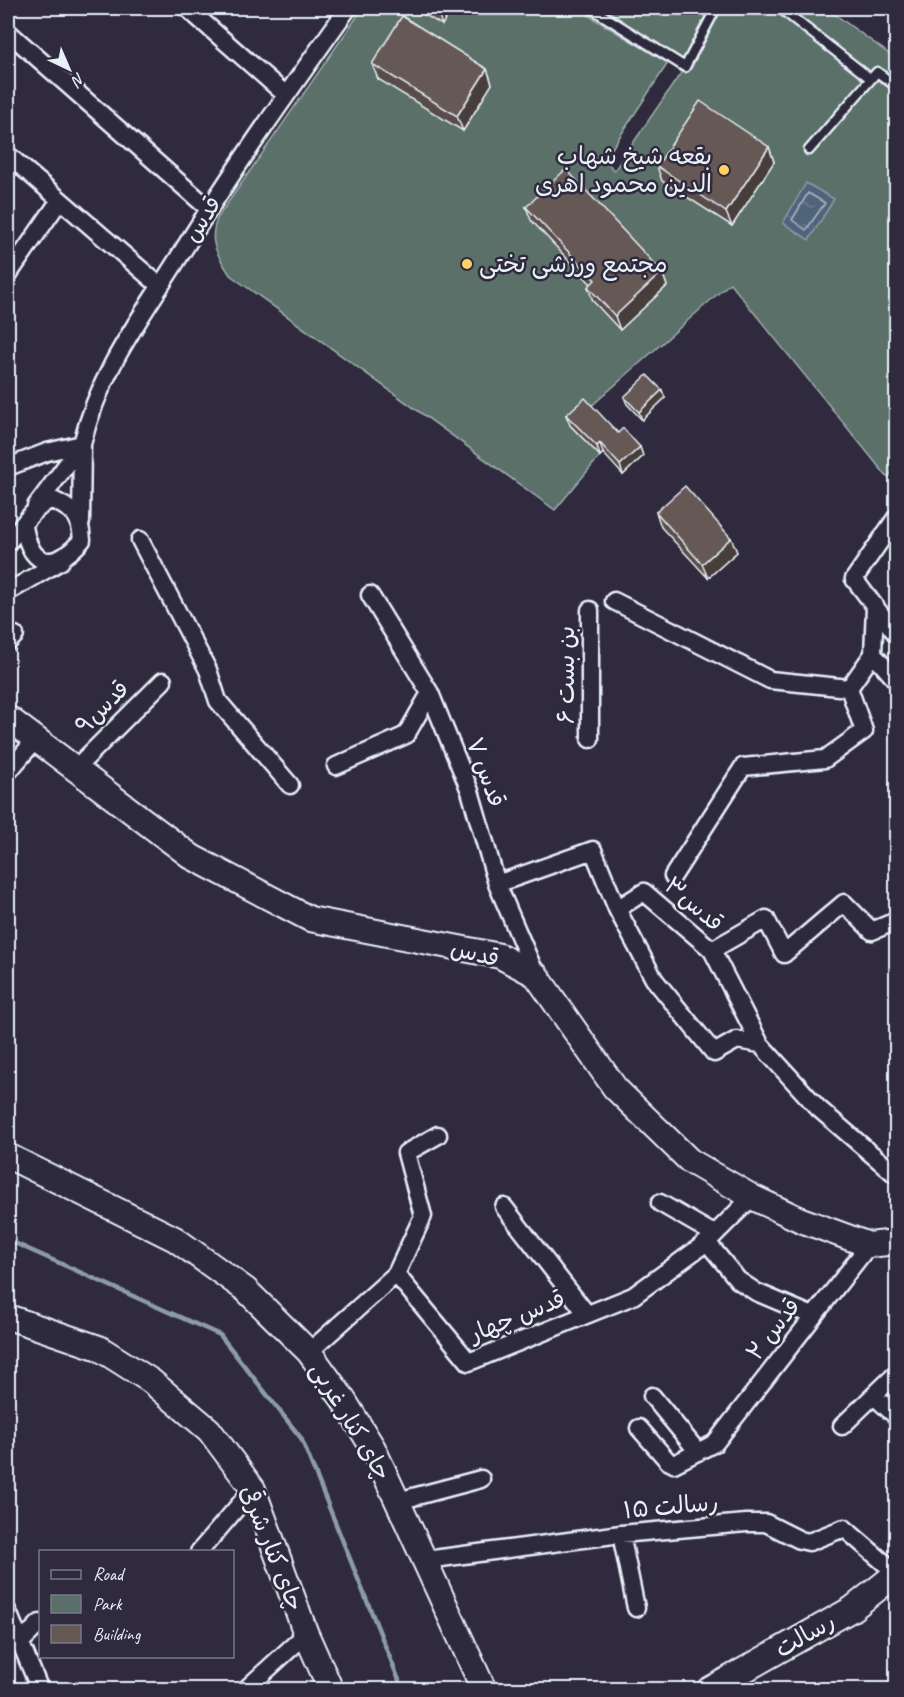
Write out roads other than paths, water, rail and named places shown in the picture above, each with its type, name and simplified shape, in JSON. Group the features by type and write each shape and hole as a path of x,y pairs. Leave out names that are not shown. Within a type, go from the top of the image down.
{"street":[{"path":"187,8 286,95"},
{"name":"قدس","path":"82,444 90,412 117,351 208,208 348,8"},
{"path":"8,33 208,208"},
{"path":"8,155 160,286"},
{"path":"8,275 60,200"},
{"path":"8,468 47,452 82,444"},
{"path":"8,542 24,526 33,509 82,444"},
{"path":"8,592 68,556 82,540 82,444"},
{"path":"33,509 51,499 72,510 81,522"},
{"path":"897,518 854,579 874,608 897,634"},
{"path":"24,526 29,548 41,561 52,563 68,556"},
{"path":"140,540 208,670 218,701 291,785"},
{"name":"قدس ۷","path":"370,595 430,693 470,791 497,884 536,975"},
{"path":"614,601 770,680 849,688"},
{"path":"849,688 873,654 874,608"},
{"name":"بن بست ۶","path":"590,610 590,739"},
{"path":"873,654 897,680"},
{"name":"قدس۹","path":"76,768 163,681"},
{"path":"672,876 743,766 825,759 864,731 849,688"},
{"path":"336,766 406,735 430,693"},
{"name":"قدس","path":"8,718 192,857 310,919 500,956 536,975 615,1088 690,1161 752,1197 801,1220 868,1245 897,1242"},
{"path":"8,772 36,739"},
{"path":"497,884 593,850 617,909 654,979 714,1053 736,1040 760,1044"},
{"name":"قدس۳","path":"617,909 644,892 712,950 760,1044 818,1108 897,1175"},
{"path":"712,950 766,919 784,954 844,903 872,931 897,921"},
{"path":"309,1352 396,1274 423,1216 406,1153 438,1135"},
{"name":"چای کنار غربی","path":"8,1156 175,1239 246,1290 309,1352 343,1399 373,1448 484,1689"},
{"name":"قدس چهار","path":"396,1274 469,1362 633,1296 711,1238 752,1197"},
{"path":"660,1203 711,1238 738,1280 756,1292 813,1316"},
{"path":"504,1207 586,1313"},
{"name":"قدس ۲","path":"698,1452 715,1443 868,1245"},
{"name":"چای کنار شرقی","path":"9,1323 99,1348 151,1381 209,1430 253,1489 306,1634 332,1689"},
{"path":"842,1426 897,1374"},
{"path":"874,1395 897,1416"},
{"path":"639,1428 668,1461 674,1464 698,1452 652,1396"},
{"path":"398,1501 481,1479"},
{"path":"200,1550 253,1489"},
{"name":"رسالت ۱۵","path":"426,1560 621,1534 766,1523 800,1540 809,1542 844,1528 895,1580"},
{"path":"621,1534 636,1608"},
{"name":"رسالت","path":"710,1689 852,1609 895,1580"},
{"path":"8,1611 33,1634 40,1689"},
{"path":"244,1689 306,1634"}],"lane":[{"path":"591,8 685,67 716,8"},
{"path":"780,8 871,80"},
{"path":"809,150 878,72 897,86"}],"water":[{"path":"806,183 834,199 809,240 783,223"}],"waterway":[{"path":"8,1240 220,1335 301,1438 403,1690"}],"place":[{"name":"بقعه شیخ شهاب الدین محمود اهرى","path":"724,170"},
{"name":"مجتمع ورزشی تختی","path":"467,264"}]}
